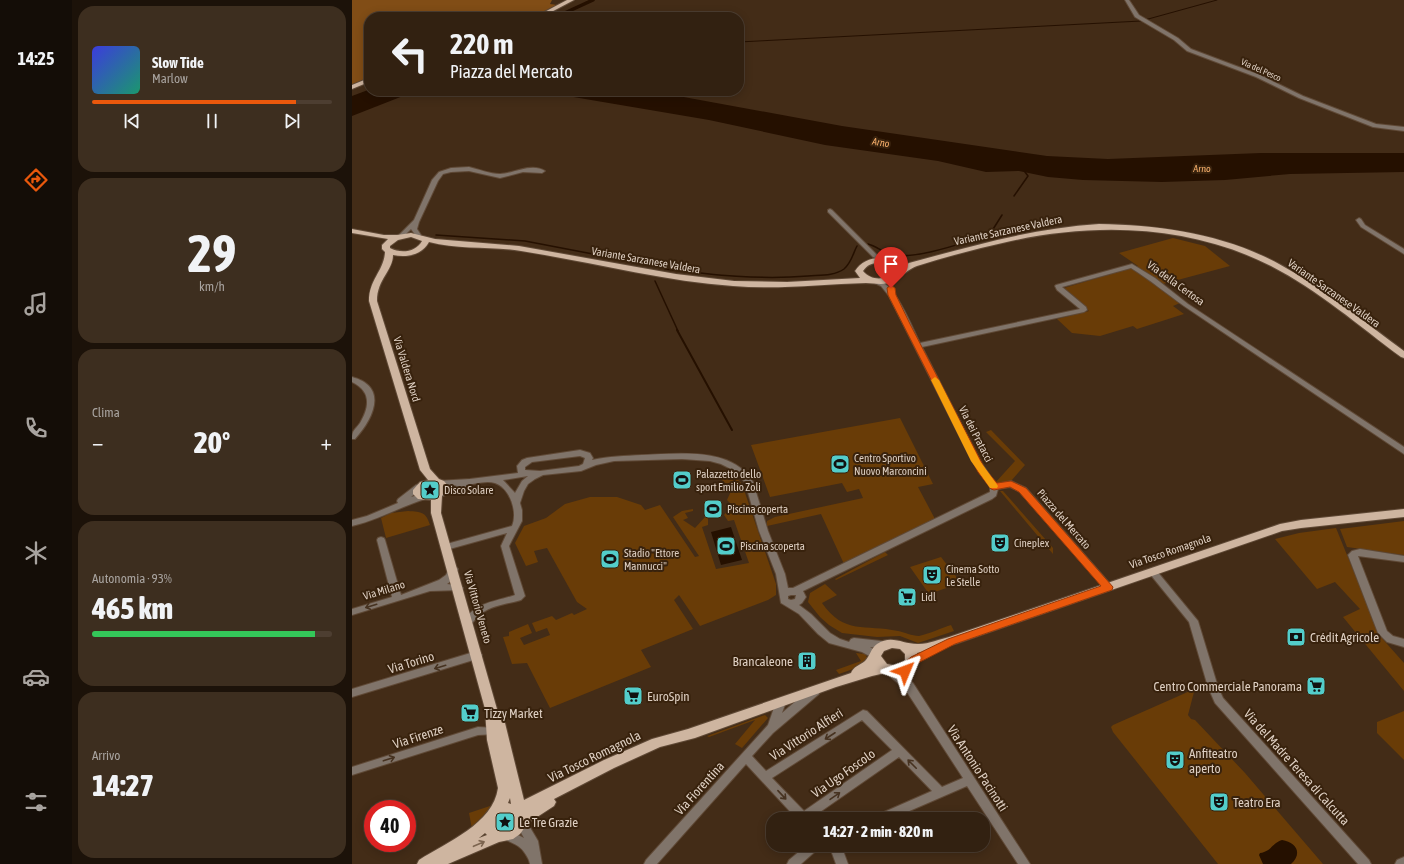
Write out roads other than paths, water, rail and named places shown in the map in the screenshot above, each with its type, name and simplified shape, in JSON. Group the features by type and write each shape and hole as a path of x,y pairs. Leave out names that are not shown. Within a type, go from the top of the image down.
{"main road":[{"path":"547,12 570,0"},
{"path":"352,87 364,82"},
{"name":"Variante Sarzanese Valdera","path":"361,233 387,237 421,237 435,241 531,250 676,277 717,283 771,286 822,282 871,280 884,281 898,274 908,266 943,256 1037,234 1082,228 1134,228 1184,235 1238,249 1279,268 1308,286 1404,355"},
{"path":"352,231 381,241 387,249 397,254 412,252"},
{"path":"387,249 389,241 400,236"},
{"path":"379,276 395,261 424,245 426,241 421,237"},
{"name":"Variante Sarzanese Valdera","path":"412,252 436,245 467,244"},
{"name":"Via Valdera Nord","path":"387,249 389,260 372,290 373,301 425,470 422,492"},
{"name":"Variante Sarzanese Valdera","path":"822,282 848,276 874,261 908,262 943,256"},
{"path":"886,261 898,266 898,274"},
{"path":"862,267 861,275 871,280"},
{"name":"Via Valdera Nord","path":"425,470 438,482"},
{"path":"438,482 444,488 437,495 422,492 438,482"},
{"name":"Via Vittorio Veneto","path":"422,492 436,512 468,622 491,709 493,731 505,788 504,796 493,817"},
{"name":"Via Vittorio Veneto","path":"436,512 437,495"},
{"name":"Via Tosco Romagnola","path":"907,648 913,650 925,649 952,642 1280,528 1301,524 1404,513"},
{"name":"Via Tosco Romagnola","path":"907,666 918,658 952,642"},
{"path":"896,644 907,648 911,656 907,666 899,670 888,670 877,664 875,655 878,649 887,645 896,644"},
{"name":"Via Tosco Romagnola","path":"825,686 864,668 875,655"},
{"name":"Via Tosco Romagnola","path":"519,815 540,807 599,776 675,742 687,735 825,686 872,671 888,670"},
{"name":"Via Vittorio Veneto","path":"491,709 497,722 513,779 519,815"},
{"path":"424,864 475,833 493,817 506,809 519,815 516,830 433,864"},
{"path":"493,817 489,826 491,831 504,835"}],"street":[{"name":"Via del Pesco","path":"1127,0 1140,18 1176,39 1189,50 1258,76 1301,97 1375,126 1404,129"},
{"path":"421,237 414,229 416,222 435,180 443,172 469,169 500,176 523,170 542,171"},
{"path":"830,211 875,256 886,261"},
{"path":"1359,220 1363,226 1404,252"},
{"path":"400,236 416,222"},
{"path":"862,267 868,256 865,247"},
{"name":"Via della Certosa","path":"917,346 1082,311 1084,308 1059,289 1058,286 1132,266 1153,279 1186,305 1404,451"},
{"path":"892,295 892,282 898,274"},
{"name":"Via dei Pratacci","path":"871,280 883,285 892,295 976,461 994,487"},
{"path":"352,379 368,388 371,401 366,420 352,437"},
{"path":"490,479 533,460 577,454 595,458 612,459 690,456 718,461 736,469 743,474 749,483 762,526 780,574 784,588 784,601 798,607 807,614 818,628 837,642 870,651 875,655"},
{"path":"587,455 590,460 587,465"},
{"path":"438,482 478,481 581,468 587,465 612,459"},
{"path":"522,465 521,471 526,474"},
{"path":"468,622 472,615 479,609 518,598 520,595 505,545 518,518 516,502 518,492 529,479 538,473"},
{"path":"490,479 503,485 516,502"},
{"path":"437,495 478,481"},
{"name":"Piazza del Mercato","path":"994,487 1011,484 1023,490 1108,587"},
{"path":"783,595 786,592 798,593 818,580 990,496 994,492 994,487"},
{"path":"352,523 374,518 409,501 422,492"},
{"path":"446,547 514,528"},
{"path":"381,540 397,598"},
{"path":"1404,559 1358,552 1354,554 1383,633 1390,639 1404,643"},
{"name":"Via Milano","path":"422,591 446,580 451,576 452,569"},
{"name":"Via del Madre Teresa di Calcutta","path":"1153,572 1194,621 1217,697 1225,708 1365,864"},
{"path":"780,574 787,586 798,593 807,614"},
{"name":"Via Milano","path":"352,612 422,591 448,587 458,588"},
{"path":"790,604 797,602 798,593"},
{"path":"826,635 859,643 887,645"},
{"name":"Via Torino","path":"352,693 477,655"},
{"name":"Via Antonio Pacinotti","path":"907,666 905,671 909,686 1024,864"},
{"name":"Via Antonio Pacinotti","path":"888,670 909,686"},
{"name":"Via Fiorentina","path":"772,725 825,686"},
{"path":"786,700 790,704 786,715"},
{"name":"Via Fiorentina","path":"650,864 772,725 786,700"},
{"path":"756,711 770,711 773,714 772,725"},
{"name":"Via Vittorio Alfieri","path":"766,777 863,714 899,751"},
{"name":"Via Firenze","path":"352,771 478,731 493,731"},
{"path":"899,751 940,792"},
{"name":"Via Ugo Foscolo","path":"814,812 899,751"},
{"path":"746,756 798,812"},
{"path":"895,812 970,780"},
{"name":"Via Vittorio Veneto","path":"519,815 532,841 536,862"},
{"name":"Via Vittorio Veneto","path":"504,835 523,843 536,862"},
{"path":"794,864 807,852"},
{"path":"838,852 842,864"}],"water":[{"path":"364,92 364,96 403,96 352,116 352,96"},
{"name":"Arno","path":"567,96 678,96 842,126 1047,156 1108,159 1261,153 1404,153 1404,172 1290,174 1225,180 1162,182 1083,180 1048,177 1019,171 986,172 938,161 825,145 709,120"},
{"name":"Piscina scoperta","path":"731,527 742,560 721,565 711,532"},
{"path":"1282,840 1291,843 1296,849 1297,856 1295,860 1291,864 1263,864 1259,855 1260,853 1267,851"}],"waterway":[{"path":"567,12 593,0"},
{"path":"744,42 1141,21 1217,0"},
{"path":"1014,196 1028,176 1025,172"},
{"path":"868,244 894,255 904,256 927,253 990,234 1002,215"},
{"path":"436,235 525,241 619,259"},
{"path":"665,269 754,277 827,275 844,269 851,260 857,246"},
{"path":"655,281 678,331"},
{"path":"677,330 732,430"}],"place":[{"name":"Centro Sportivo Nuovo Marconcini","path":"840,464"},
{"name":"Palazzetto dello sport Emilio Zoli","path":"682,480"},
{"name":"Disco Solare","path":"430,490"},
{"name":"Piscina coperta","path":"713,509"},
{"name":"Cineplex","path":"1000,543"},
{"name":"Piscina scoperta","path":"726,546"},
{"name":"Stadio \"Ettore Mannucci\"","path":"610,559"},
{"name":"Cinema Sotto Le Stelle","path":"932,575"},
{"name":"Lidl","path":"907,597"},
{"name":"Crédit Agricole","path":"1296,637"},
{"name":"Brancaleone","path":"807,661"},
{"name":"Centro Commerciale Panorama","path":"1316,686"},
{"name":"EuroSpin","path":"633,696"},
{"name":"Tizzy Market","path":"470,713"},
{"name":"Anfiteatro aperto","path":"1175,760"},
{"name":"Teatro Era","path":"1219,802"},
{"name":"Le Tre Grazie","path":"505,822"}]}
